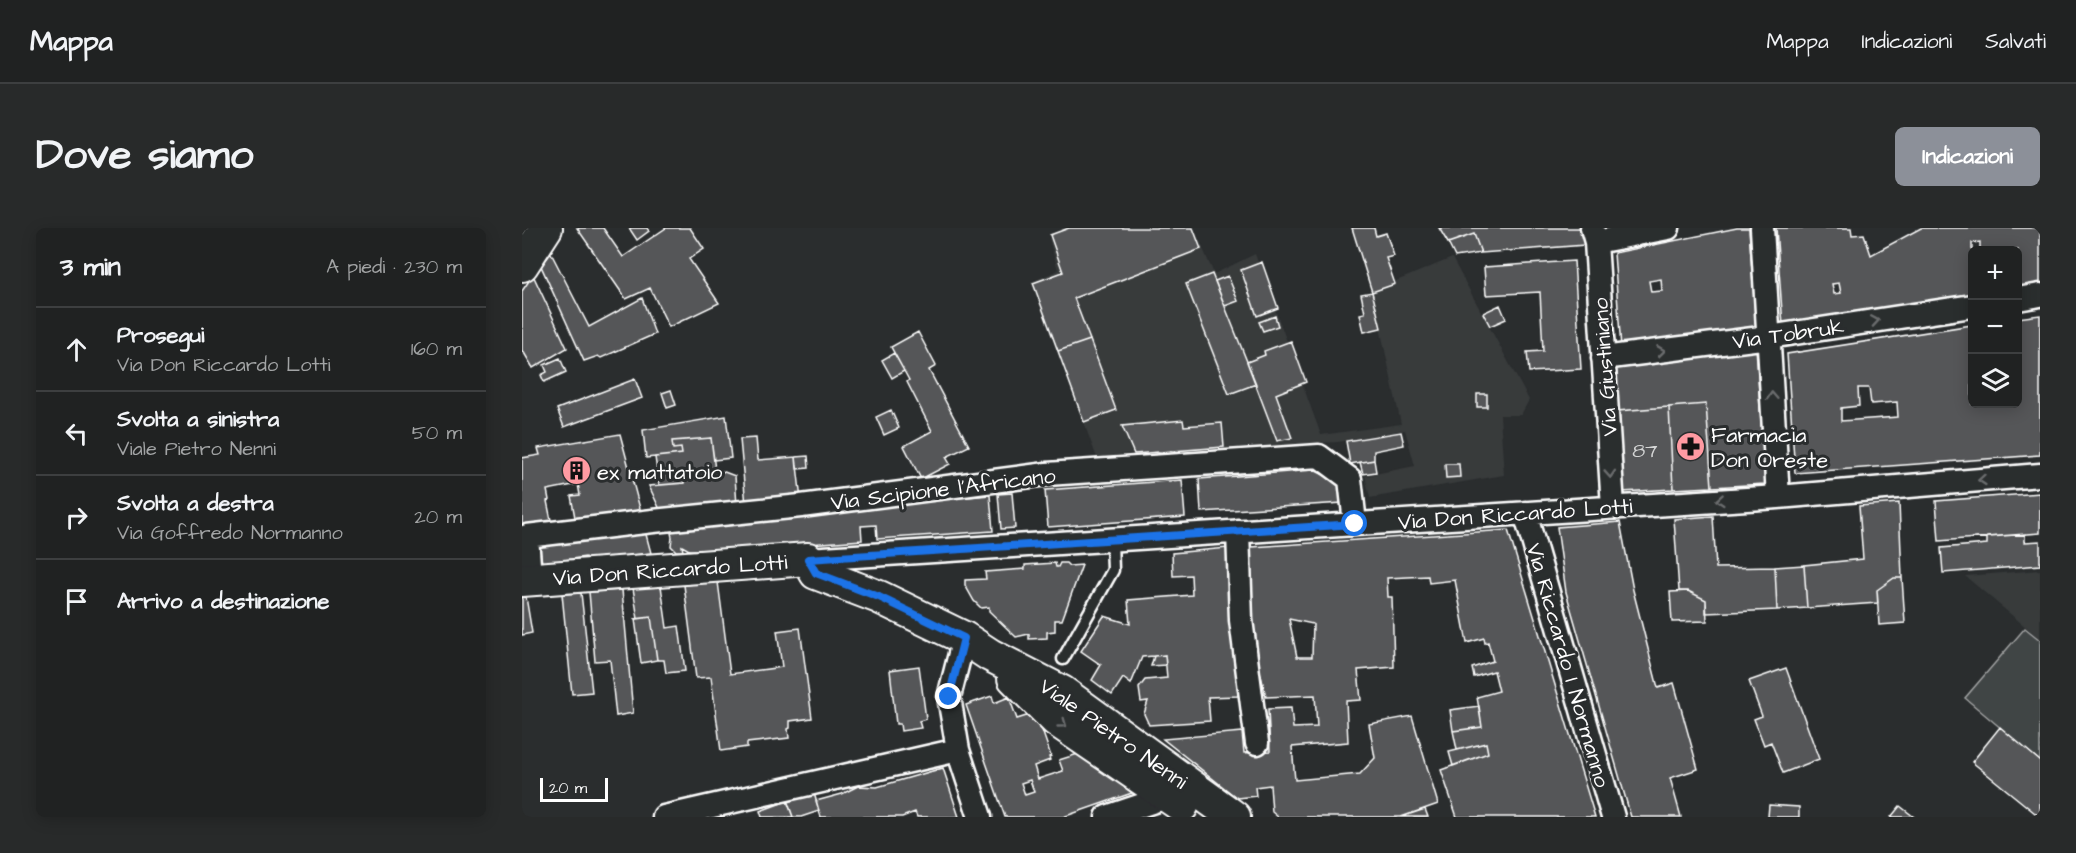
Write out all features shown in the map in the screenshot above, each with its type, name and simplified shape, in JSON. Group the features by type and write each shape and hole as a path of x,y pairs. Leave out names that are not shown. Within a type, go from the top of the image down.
{"main road":[{"path":"522,265 546,228"},
{"name":"Via Don Riccardo Lotti","path":"526,579 808,559"},
{"name":"Viale Pietro Nenni","path":"808,559 816,573 879,597 1062,692 1234,817"},
{"name":"Viale Pietro Nenni","path":"977,646 1056,720 1197,817"}],"street":[{"path":"1594,235 1668,228"},
{"path":"1762,228 1778,497"},
{"name":"Via Giustiniano","path":"1594,235 1612,507"},
{"path":"2022,298 2040,295"},
{"name":"Via Tobruk","path":"1603,358 1769,337 1968,307"},
{"name":"Via Scipione l'Africano","path":"526,579 527,536 801,506 1047,474 1318,456 1350,479 1355,524"},
{"name":"Via Don Riccardo Lotti","path":"808,559 1778,497 2040,475"},
{"name":"Via Riccardo I Normanno","path":"1525,513 1613,817"},
{"path":"1238,531 1241,620 1257,743"},
{"path":"977,646 949,697 958,750 980,817"},
{"path":"664,817 958,750"},
{"path":"1107,817 1169,796"}],"lane":[{"path":"1063,659 1113,570 1112,540"}],"shaded area":[{"path":"1076,228 1194,228 1214,274 1255,254 1321,435 1401,424 1372,291 1452,258 1529,400 1521,415 1500,415 1504,475 1370,498 1365,476 1415,466 1405,430 1338,442 1137,453 1097,458 1031,282 1058,270 1049,239"},
{"path":"2040,570 2040,639 1965,576"},
{"path":"2025,628 2040,640 2040,761 1965,698"}],"building":[{"path":"577,228 603,228 623,257 666,228 690,228 704,249 689,259 719,303 669,327 650,288 626,299"},
{"path":"629,228 647,228 649,231 637,240"},
{"path":"1069,228 1193,228 1201,249 1074,298 1090,340 1058,351 1033,283 1063,272 1050,235"},
{"path":"1352,228 1374,228 1376,236 1386,233 1394,256 1386,258 1395,284 1372,292"},
{"path":"1439,228 1580,228 1585,245 1481,253 1474,234 1448,243"},
{"path":"1737,228 1749,228 1756,329 1621,348 1614,253","holes":["1661,279 1662,291 1651,292 1649,281"]},
{"path":"1776,228 1851,228 1852,235 1864,234 1871,255 1921,228 2040,228 2040,283 2022,286 2022,246 1980,246 1980,242 1972,243 1972,246 1968,246 1968,295 1783,326","holes":["1839,283 1841,293 1834,294 1832,284"]},
{"path":"1474,234 1481,253 1455,257 1448,243"},
{"path":"551,253 589,327 642,298 655,334 601,358 598,356 584,361 541,266"},
{"path":"1574,261 1581,369 1529,372 1527,352 1543,351 1540,292 1486,295 1484,267"},
{"path":"1262,262 1278,308 1257,316 1241,270"},
{"path":"1212,274 1256,384 1229,394 1186,284"},
{"path":"533,275 567,348 533,368 522,352 522,291"},
{"path":"1228,276 1238,301 1225,306 1215,281"},
{"path":"1372,292 1381,328 1364,332 1360,314 1365,313 1361,294"},
{"path":"1500,305 1506,319 1490,326 1483,313"},
{"path":"2040,315 2040,455 1795,473 1787,354 1968,326 1968,408 2022,408 2022,317","holes":["1858,388 1869,388 1871,404 1897,402 1898,417 1841,421 1841,408 1859,406"]},
{"path":"1275,316 1278,326 1263,331 1259,322"},
{"path":"918,332 936,366 929,370 969,446 946,457 950,464 921,479 904,446 932,431 891,347"},
{"path":"1090,340 1116,410 1084,422 1058,351"},
{"path":"1291,341 1306,382 1276,394 1292,438 1277,441 1247,362 1265,355 1264,351"},
{"path":"1756,347 1765,484 1712,487 1706,404 1617,411 1614,368"},
{"path":"894,353 904,371 892,378 882,360"},
{"path":"560,358 566,372 544,382 541,375 547,372 544,365"},
{"path":"635,379 642,398 564,427 557,409"},
{"path":"671,390 676,405 667,408 662,393"},
{"path":"1477,394 1487,394 1487,407 1477,407"},
{"name":"Farmacia Don Oreste","path":"1706,404 1712,487 1673,489 1669,407"},
{"path":"1669,407 1673,489 1622,492 1617,411"},
{"path":"891,410 899,428 884,435 876,417"},
{"path":"726,416 731,458 714,460 711,438 672,441 673,449 681,448 682,454 646,458 643,430"},
{"path":"1183,420 1184,426 1222,423 1224,447 1134,454 1122,426"},
{"path":"1401,432 1404,445 1374,451 1374,460 1350,464 1346,441"},
{"name":"ex mattatoio","path":"620,434 642,516 576,523 571,496 580,495 578,484 547,490 552,525 522,532 522,458 540,455 538,448"},
{"path":"711,438 715,470 683,473 684,483 659,485 655,457 682,454 681,448 673,449 672,441"},
{"path":"756,438 758,460 796,457 801,500 746,505 740,439"},
{"path":"808,456 809,468 797,469 796,457"},
{"path":"1374,460 1376,472 1363,474 1360,462"},
{"path":"1445,464 1459,464 1460,477 1446,478"},
{"path":"719,470 735,476 737,506 662,514 649,486 684,483 683,473"},
{"path":"1314,470 1340,483 1343,503 1201,512 1199,479"},
{"path":"1182,480 1185,517 1048,527 1045,490"},
{"path":"1012,493 1015,528 1001,529 998,494"},
{"path":"2040,493 2040,533 1939,541 1936,501"},
{"path":"990,495 993,531 877,539 876,525 861,526 862,540 699,552 699,550 689,550 682,546 683,551 676,551 671,546 672,537 669,524"},
{"path":"1899,503 1902,578 1894,578 1877,590 1878,603 1807,608 1804,565 1863,559 1859,506"},
{"path":"1713,516 1716,568 1775,567 1777,610 1706,613 1706,600 1688,591 1679,591 1674,519"},
{"path":"1620,522 1633,590 1658,688 1674,683 1698,769 1670,778 1681,817 1631,817 1566,592 1557,527"},
{"path":"644,527 651,553 585,561 585,557 542,563 538,541"},
{"path":"1508,530 1595,817 1457,817 1441,770 1488,753 1486,743 1457,750 1453,731 1482,727 1477,697 1499,691 1494,671 1474,677 1472,668 1493,661 1488,642 1485,643 1484,638 1467,643 1455,580 1429,583 1428,576 1387,578 1388,597 1392,597 1394,667 1358,670 1361,700 1346,701 1348,742 1292,747 1295,780 1360,774 1375,758 1369,724 1412,716 1438,804 1401,817 1278,817 1272,812 1270,785 1255,787 1256,796 1237,798 1163,739 1242,732 1244,753 1270,751 1268,709 1291,708 1293,728 1317,727 1315,695 1266,697 1248,619 1251,547","holes":["1289,619 1313,624 1312,657 1297,657"]},
{"path":"2025,534 2025,542 2040,541 2040,565 1943,573 1941,548 1987,544 1987,537"},
{"path":"1228,548 1238,696 1208,697 1210,721 1149,725 1144,714 1148,701 1141,702 1139,688 1145,680 1167,678 1165,655 1142,657 1131,684 1123,678 1112,695 1092,680 1101,665 1081,651 1104,616 1130,624 1128,600 1192,595 1191,575 1173,576 1172,553"},
{"path":"1055,563 1056,567 1060,563 1066,563 1069,566 1082,565 1062,620 1055,620 1055,631 1047,632 1047,638 1029,639 1029,634 1016,637 989,611 989,607 981,608 974,601 965,585 965,580 986,579 985,572 1025,569 1025,565"},
{"path":"1804,565 1807,608 1777,610 1775,567"},
{"path":"1894,578 1902,578 1905,623 1879,625 1877,590"},
{"path":"718,582 730,674 782,667 777,631 800,628 812,718 790,721 789,738 747,743 747,747 721,751 711,677 696,678 684,585"},
{"path":"661,586 667,628 679,626 685,671 666,673 664,660 657,660 651,617 638,619 633,588"},
{"path":"622,590 633,713 616,716 610,660 595,661 589,592"},
{"path":"1688,591 1706,600 1707,621 1672,622 1670,592"},
{"path":"581,593 592,692 572,694 562,594"},
{"path":"526,597 532,633 522,635 522,598"},
{"path":"651,617 657,660 641,663 635,619"},
{"path":"1165,655 1166,665 1151,666 1154,656"},
{"path":"919,666 926,719 919,721 921,728 901,731 900,724 896,724 890,670"},
{"path":"1786,668 1819,759 1783,773 1771,742 1764,745 1754,719 1762,716 1749,681"},
{"path":"992,696 994,703 1009,697 1017,719 1036,713 1051,756 1050,760 1034,766 1038,779 1063,771 1059,760 1081,753 1132,793 1063,817 1005,817 966,705","holes":["1030,780 1034,792 1025,795 1021,783"]},
{"path":"1479,706 1482,727 1453,731 1450,710"},
{"path":"2000,727 2040,761 2040,817 1972,762"},
{"path":"1486,743 1488,753 1453,766 1449,752"},
{"path":"943,768 959,817 917,817 915,812 902,817 821,817 816,801 842,794 858,786 877,787"},
{"path":"813,789 819,811 793,817 786,797"},
{"path":"787,801 793,817 762,817 760,811"},
{"path":"1769,805 1799,807 1799,817 1768,817"},
{"path":"1900,806 1914,817 1891,817"},
{"path":"1425,809 1428,817 1401,817"}],"place":[{"name":"Farmacia Don Oreste","path":"1690,447"},
{"name":"ex mattatoio","path":"576,471"}],"route":[{"path":"949,697 964,638 879,597 816,573 808,559 1355,524"}]}
